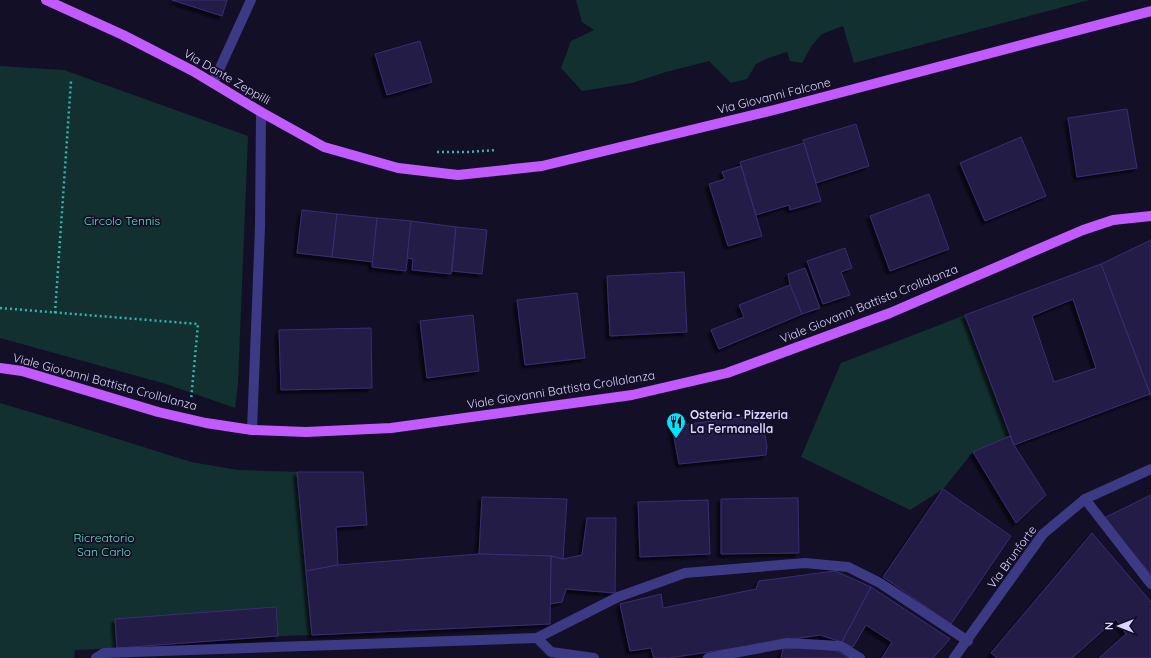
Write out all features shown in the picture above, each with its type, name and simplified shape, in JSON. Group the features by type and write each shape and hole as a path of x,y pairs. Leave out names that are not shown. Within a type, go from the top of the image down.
{"main road":[{"name":"Via Dante Zeppilli","path":"46,0 123,35 213,83 324,147 398,168"},
{"name":"Via Giovanni Falcone","path":"398,168 458,175 542,166 774,110 1151,11"},
{"name":"Viale Giovanni Battista Crollalanza","path":"0,368 22,371 158,412 252,430 306,432 391,428 632,395 727,373 890,313 1083,230 1113,220 1151,216"}],"street":[{"path":"213,83 251,0"},
{"path":"252,430 260,227 261,112"},
{"name":"Via Brunforte","path":"954,658 1044,534 1085,499 1151,468"},
{"path":"1085,499 1151,584"},
{"path":"96,658 104,653 537,638 618,598 685,573 804,563 848,567 880,583 968,640"},
{"path":"537,638 551,652 594,658"},
{"path":"708,658 787,643 840,646 860,658"}],"path":[{"path":"54,313 71,81"},
{"path":"432,152 497,150"},
{"path":"0,308 198,324 189,419"}],"green space":[{"path":"576,0 1089,0 854,63 843,26 822,34 812,45 802,63 790,61 787,52 768,58 756,64 747,79 731,83 709,61 666,72 632,83 582,91 561,68 571,41 594,30 582,22"},
{"name":"Circolo Tennis","path":"0,66 64,70 248,136 238,384 235,408 166,384 0,338"},
{"path":"965,315 1010,436 973,452 943,489 910,510 801,457 841,363"},
{"name":"Ricreatorio San Carlo","path":"0,403 191,462 238,470 297,472 312,635 75,650 74,658 0,658"}],"building":[{"path":"172,0 227,0 222,16"},
{"path":"420,41 432,82 387,95 375,54"},
{"path":"1127,109 1137,168 1077,177 1068,118"},
{"path":"856,124 869,166 816,183 803,140"},
{"path":"1021,137 1046,196 985,221 960,163"},
{"path":"804,143 821,201 790,210 789,205 756,215 740,162"},
{"path":"741,166 762,236 728,246 709,184 725,179 722,172"},
{"path":"929,194 949,249 890,271 870,216"},
{"path":"302,210 337,214 332,257 297,253"},
{"path":"337,214 377,218 373,262 332,257"},
{"path":"377,218 411,221 406,271 372,267"},
{"path":"411,221 456,227 451,274 412,270 413,259 407,258"},
{"path":"456,227 487,230 482,274 452,271"},
{"path":"1151,240 1151,396 1101,264"},
{"path":"845,248 852,268 841,272 850,295 823,304 807,261"},
{"path":"1101,264 1150,394 1014,445 965,315","holes":["1073,299 1096,368 1054,382 1032,316"]},
{"path":"805,268 820,308 802,314 790,285 788,274"},
{"path":"684,272 687,332 610,336 607,276"},
{"path":"790,285 802,314 719,349 711,330 744,317 739,305"},
{"path":"577,293 585,358 525,365 517,300"},
{"path":"473,315 479,371 427,378 420,321"},
{"path":"371,328 372,388 281,390 279,330"},
{"path":"761,415 767,446 766,455 679,464 672,426"},
{"path":"1010,436 1014,445 1046,495 1016,523 973,452"},
{"path":"297,472 363,472 367,525 336,527 338,565 306,571"},
{"path":"943,489 1011,536 951,624 883,577"},
{"path":"1151,495 1151,575 1104,518"},
{"path":"482,497 567,499 563,559 551,556 479,554"},
{"path":"798,498 799,553 721,554 721,499"},
{"path":"708,500 710,554 640,557 638,502"},
{"path":"587,518 616,518 615,593 566,589 562,602 550,604 551,556 563,559 582,555"},
{"path":"1092,533 1151,602 1151,658 1099,658 1126,634 1116,619 1072,658 997,658 991,653"},
{"path":"479,554 551,556 550,624 312,635 306,571 338,565"},
{"path":"835,571 871,587 842,642 820,635 669,658 654,658 651,648 630,651 620,604 661,594 663,608 756,589 759,581"},
{"path":"871,587 950,639 933,658 882,658 892,642 866,625 853,647 842,642"},
{"path":"276,607 278,636 117,648 115,619"},
{"path":"809,647 836,651 851,658 781,658 783,649"}],"place":[{"name":"Osteria - Pizzeria La Fermanella","path":"676,439"}]}
